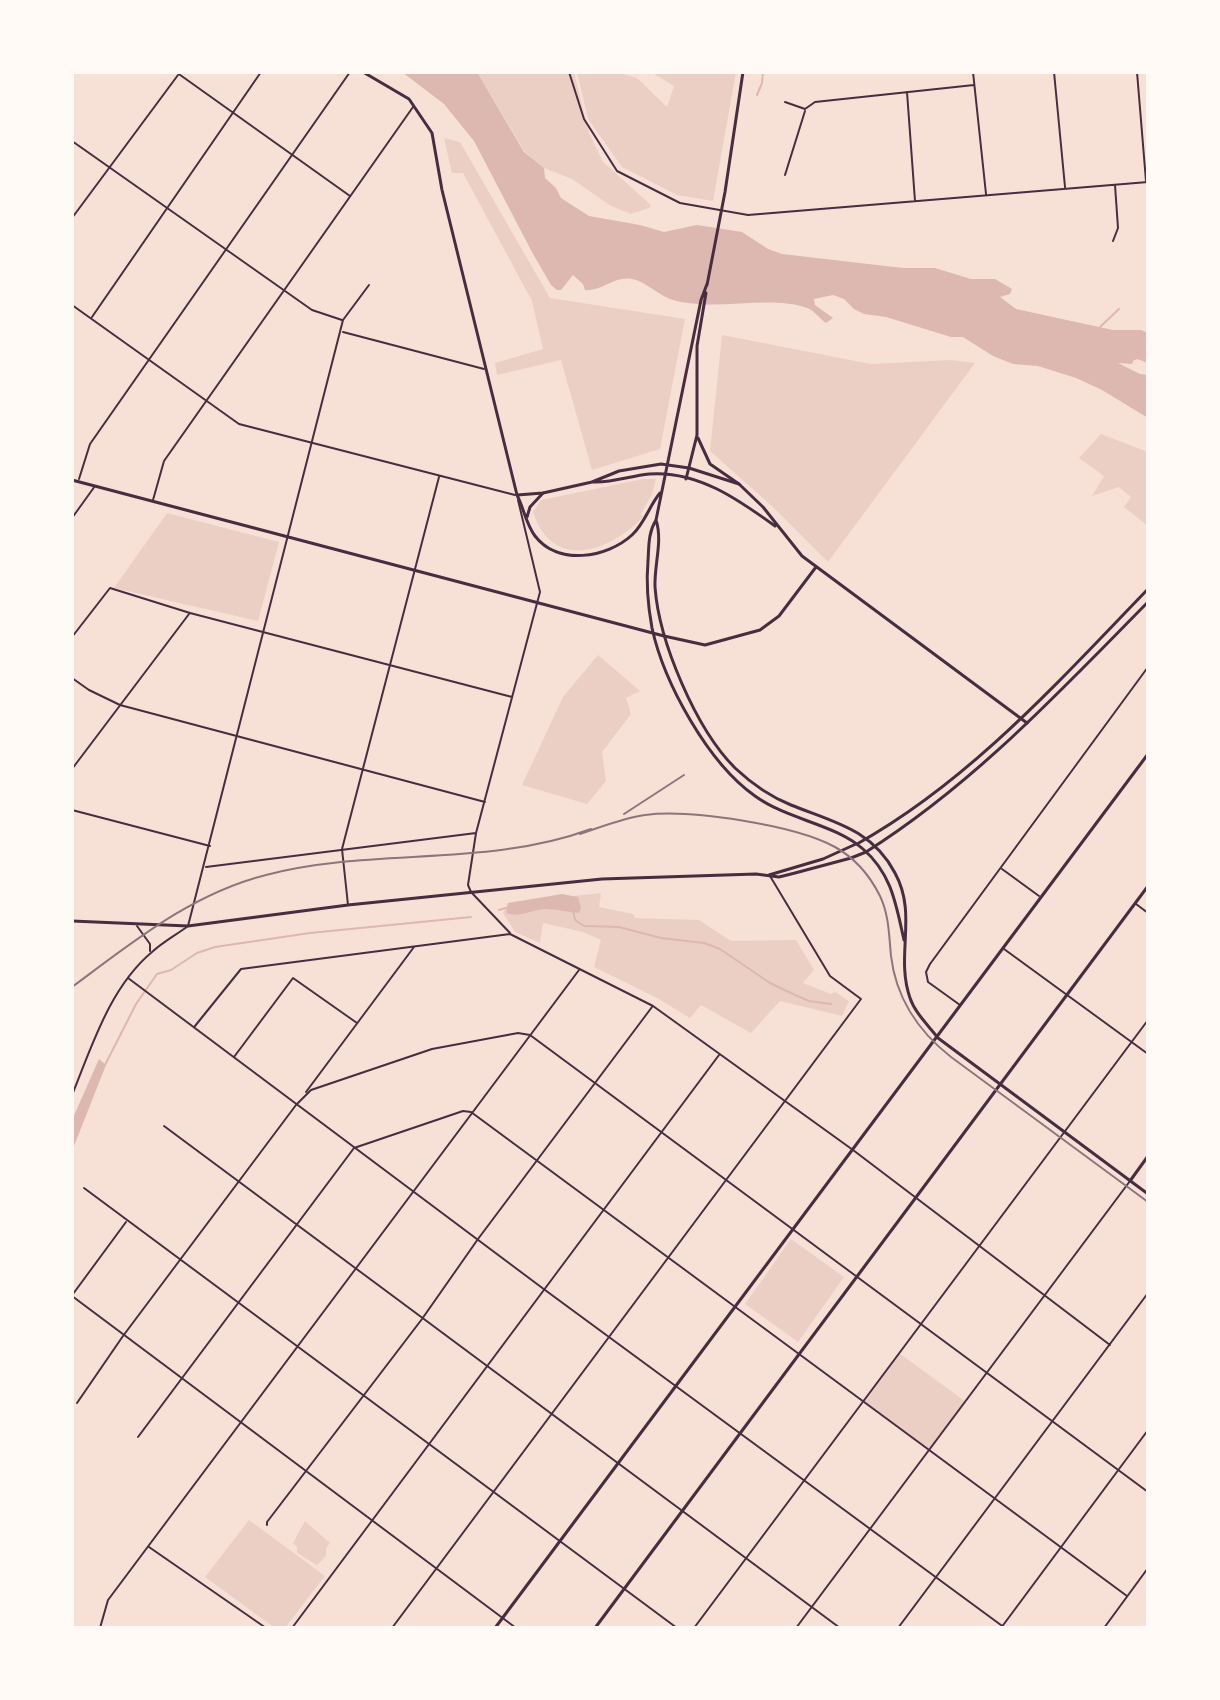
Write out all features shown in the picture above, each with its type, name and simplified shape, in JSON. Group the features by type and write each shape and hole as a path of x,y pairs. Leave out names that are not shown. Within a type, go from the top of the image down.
{"main road":[{"path":"363,72 401,93 428,124 435,142 439,180 484,369 517,495 535,537 555,552 582,556 602,552 633,534 662,490"},
{"path":"743,72 707,284 701,300 656,520 650,529 647,573 654,634 678,696 709,748 738,783 772,807 827,829 866,852 891,886 905,942"},
{"path":"686,479 697,435 694,346"},
{"path":"697,435 710,464 758,501 796,551 1028,723"},
{"path":"517,495 543,493 638,467 661,464 689,468 739,484"},
{"path":"592,482 605,483 648,474 686,479 737,498 778,528"},
{"path":"72,480 538,604 705,645 760,630 779,616 816,567"},
{"path":"526,521 530,507 543,493"},
{"path":"656,520 659,529 654,574 664,636 686,694 712,737 736,769 780,800 843,823 875,846 895,872 902,890 908,925 905,975 911,1000 938,1038 1148,1194"},
{"path":"769,875 823,859 857,844 930,797 965,770 1021,718 1148,589"},
{"path":"72,921 188,926 348,905 602,879 779,877 866,852 957,789 1028,723 1148,602"},
{"path":"495,1628 1148,754"},
{"path":"595,1628 1148,886"},
{"path":"1130,1181 1148,1156"}],"street":[{"path":"91,318 261,72"},
{"path":"78,481 90,444 350,72"},
{"path":"569,72 584,119 617,171 680,203 748,215 1147,182 1137,72"},
{"path":"973,72 986,195"},
{"path":"1054,72 1065,188"},
{"path":"72,218 178,73 350,196"},
{"path":"785,175 805,109 815,102 974,85"},
{"path":"907,91 915,201"},
{"path":"785,102 805,109"},
{"path":"153,500 164,461 414,106"},
{"path":"72,141 312,310 343,320"},
{"path":"1113,241 1118,228 1115,184"},
{"path":"72,1095 111,1005 128,978 151,953 188,926 343,320 369,285"},
{"path":"72,305 239,424 517,495 540,592 487,802 476,833 468,874 471,892 510,934 653,1006 853,1150 1110,1345"},
{"path":"342,332 484,369"},
{"path":"348,905 342,849 440,476"},
{"path":"72,518 96,485"},
{"path":"72,637 110,588 190,613 514,697"},
{"path":"72,769 190,613"},
{"path":"960,1006 928,982 926,972 930,964 1148,667"},
{"path":"72,678 120,705 487,802"},
{"path":"72,810 210,846"},
{"path":"204,867 476,833"},
{"path":"1001,869 1041,898"},
{"path":"392,1628 861,999 830,976 769,875"},
{"path":"1135,903 1148,913"},
{"path":"137,925 150,944 151,953"},
{"path":"194,1027 241,969 510,934"},
{"path":"77,1403 123,1336 415,946"},
{"path":"1004,949 1148,1054"},
{"path":"100,1628 108,1600 580,969"},
{"path":"128,978 1003,1627 1148,1430"},
{"path":"233,1058 293,978 357,1023"},
{"path":"267,1525 653,1006"},
{"path":"694,1628 1148,1020"},
{"path":"303,1096 315,1087 432,1049 518,1033 530,1035 1148,1492"},
{"path":"292,1628 720,1054"},
{"path":"138,1437 354,1148 463,1111 471,1112 1127,1596"},
{"path":"164,1126 840,1628"},
{"path":"796,1628 1130,1181"},
{"path":"84,1188 677,1628"},
{"path":"127,1221 72,1296 239,1424 516,1628"},
{"path":"898,1628 1148,1293"},
{"path":"148,1546 266,1628"},
{"path":"1104,1628 1148,1568"}],"shaded area":[{"path":"402,72 477,72 524,152 544,168 545,178 561,198 589,216 664,232 697,225 742,232 782,254 903,268 935,268 971,279 995,279 1012,289 1010,294 1000,297 1016,309 1113,330 1148,333 1148,363 1137,359 1132,364 1118,363 1148,375 1148,418 1076,378 1038,366 1013,364 993,356 963,337 951,337 886,317 864,314 833,295 814,299 815,305 833,318 826,323 810,309 792,304 686,303 670,299 632,279 585,290 573,275 561,290 557,290 533,254 474,141 444,104"},
{"path":"477,72 574,72 589,133 603,162 651,205 649,208 631,214 611,206 572,179 544,168 525,152"},
{"path":"577,72 617,72 637,78 667,107 674,86 651,72 736,72 713,201 677,195 622,167 588,119"},
{"path":"444,138 460,142 550,298 685,319 660,449 592,470 561,360 497,375 495,363 543,349 532,301 463,173 452,173"},
{"path":"722,335 871,364 951,360 975,363 828,562 710,451"},
{"path":"1101,434 1148,452 1148,526 1124,507 1131,497 1119,487 1092,496 1104,476 1079,458"},
{"path":"656,479 641,514 643,517 630,529 599,547 567,549 554,543 542,531 533,512 541,500"},
{"path":"167,513 279,542 258,621 114,588"},
{"path":"598,655 640,691 626,698 631,714 602,752 606,781 587,804 522,785 563,697"},
{"path":"601,893 599,907 633,914 635,918 699,920 731,941 796,940 814,970 803,983 831,994 835,992 849,1001 842,1016 780,1001 751,1033 701,1005 690,1018 594,967 601,940 583,932 543,923 540,943 515,932 503,913 508,903"},
{"path":"562,894 578,897 579,913 545,909 521,914 506,913 508,903"},
{"path":"99,1059 106,1065 72,1151 72,1120"},
{"path":"791,1239 844,1277 798,1342 745,1304"},
{"path":"899,1353 966,1402 930,1451 864,1401"},
{"path":"249,1520 325,1576 285,1628 275,1628 205,1577"},
{"path":"305,1521 330,1543 326,1556 317,1565 297,1553 293,1543"}],"waterway":[{"path":"757,95 763,72"},
{"path":"1100,327 1119,309"},
{"path":"499,910 506,908"},
{"path":"573,910 575,920 584,926 619,927 661,938 704,943 720,949 770,983 809,1001 831,1004"},
{"path":"105,1065 136,1004 157,974 171,970 197,953 215,947 310,933 471,917"}],"railway":[{"path":"624,814 684,775"},
{"path":"580,834 637,816 688,814 742,820 795,832 842,851 872,881 880,896 887,918 898,986 910,1012 928,1036 951,1057 1148,1202"},
{"path":"72,987 164,921 239,883 266,875 347,861 511,849 591,829"}]}
